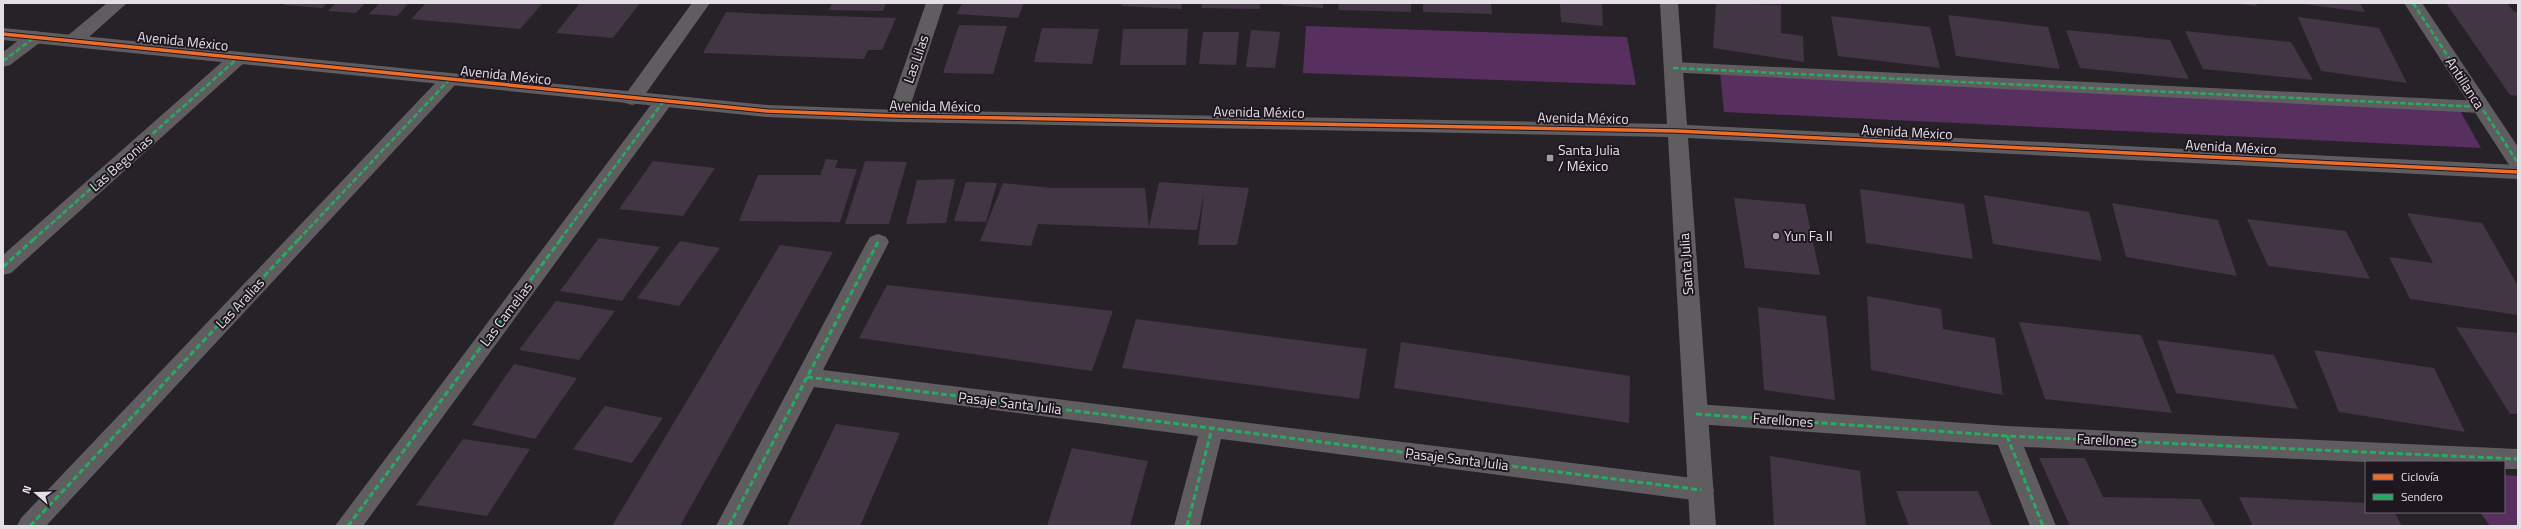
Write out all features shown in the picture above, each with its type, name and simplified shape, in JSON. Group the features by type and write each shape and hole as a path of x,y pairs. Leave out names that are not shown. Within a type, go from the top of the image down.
{"street":[{"path":"73,41 118,3"},
{"path":"632,99 701,3"},
{"name":"Las Lilas","path":"897,116 935,3"},
{"name":"Santa Julia","path":"1669,3 1703,526"},
{"name":"Antillanca","path":"2413,3 2518,163"},
{"name":"Avenida México","path":"3,34 632,99 767,111 897,116 1677,132 2518,172"},
{"path":"3,61 35,37"},
{"name":"Las Begonias","path":"3,267 238,58"},
{"path":"1673,68 2481,107"},
{"name":"Las Aralias","path":"30,526 449,80"},
{"name":"Las Camelias","path":"348,526 663,102"},
{"path":"729,526 878,242"},
{"name":"Pasaje Santa Julia","path":"807,377 1701,490"},
{"name":"Farellones","path":"1696,414 2007,436 2518,459"},
{"path":"1187,526 1212,428"},
{"path":"2007,436 2043,526"}],"shaded area":[{"path":"1306,26 1627,37 1636,85 1303,73"},
{"path":"1720,72 2458,107 2481,148 1724,112"},
{"path":"2505,475 2518,476 2518,526 2490,526 2481,513 2505,513"}],"building":[{"path":"286,3 327,3 322,8 284,5"},
{"path":"336,3 365,3 356,13 328,11"},
{"path":"380,3 409,3 397,16 369,14"},
{"path":"426,3 543,3 520,29 411,19"},
{"path":"580,3 640,3 613,38 556,33"},
{"path":"832,3 886,3 883,11 829,10"},
{"path":"962,3 1024,3 1018,18 957,14"},
{"path":"1122,3 1182,3 1181,9 1122,6"},
{"path":"1202,3 1260,3 1260,9 1201,8"},
{"path":"1283,3 1323,3 1323,8 1282,5"},
{"path":"1339,3 1411,3 1411,12 1338,10"},
{"path":"1423,3 1491,3 1492,14 1423,12"},
{"path":"1560,3 1602,3 1603,26 1561,22"},
{"path":"1716,3 1781,5 1781,33 1803,36 1804,62 1713,48"},
{"path":"2256,3 2257,6 2238,4"},
{"path":"2360,3 2365,12 2302,4"},
{"path":"2446,3 2507,3 2514,12 2518,12 2518,96 2510,95"},
{"path":"726,12 896,18 882,50 868,50 864,59 703,53"},
{"path":"1948,15 2048,27 2060,69 1956,56"},
{"path":"1831,16 1930,27 1940,68 1838,56"},
{"path":"2298,17 2379,28 2407,83 2321,71"},
{"path":"959,25 1007,26 993,74 943,73"},
{"path":"1042,28 1099,29 1092,64 1034,62"},
{"path":"1123,29 1188,29 1186,65 1120,65"},
{"path":"1251,30 1280,32 1275,68 1246,67"},
{"path":"2066,30 2170,40 2189,79 2080,68"},
{"path":"2185,31 2291,42 2313,80 2203,69"},
{"path":"1203,32 1239,32 1236,65 1199,64"},
{"path":"826,159 838,160 835,168 857,169 840,222 739,221 758,175 820,175"},
{"path":"653,161 715,168 683,216 619,209"},
{"path":"865,161 907,162 889,224 845,224"},
{"path":"955,179 946,223 906,224 917,180"},
{"path":"966,182 997,183 986,222 954,221"},
{"path":"1159,182 1249,188 1237,245 1198,245 1204,193 1197,230 1038,224 1031,246 980,241 1003,183 1052,188 1145,188 1149,227"},
{"path":"1860,189 1964,204 1973,259 1866,243"},
{"path":"1984,195 2089,212 2102,261 1993,244"},
{"name":"Yun Fa II","path":"1734,198 1805,204 1820,275 1745,268"},
{"path":"2112,203 2218,220 2237,276 2126,257"},
{"path":"2407,213 2482,223 2518,286 2518,315 2410,299 2389,257 2433,263"},
{"path":"2247,219 2346,231 2370,279 2268,266"},
{"path":"599,238 660,247 622,301 560,291"},
{"path":"680,241 720,248 679,306 637,298"},
{"path":"780,245 833,252 680,526 612,526"},
{"path":"887,285 1113,311 1092,371 859,338"},
{"path":"1867,296 1941,309 1943,329 1995,338 2003,395 1871,370"},
{"path":"556,301 615,311 579,360 519,350"},
{"path":"1758,307 1826,316 1835,400 1764,390"},
{"path":"1136,319 1367,349 1359,399 1122,368"},
{"path":"2019,322 2141,335 2172,413 2045,399"},
{"path":"2456,327 2518,333 2518,414 2510,414"},
{"path":"2157,340 2274,355 2298,409 2176,393"},
{"path":"1401,342 1630,376 1629,423 1394,388"},
{"path":"2314,350 2434,368 2465,432 2339,412"},
{"path":"514,364 577,378 535,439 472,425"},
{"path":"605,406 663,418 632,463 573,449"},
{"path":"836,424 900,433 860,526 787,526"},
{"path":"463,439 530,449 487,516 416,505"},
{"path":"1072,448 1148,461 1130,526 1047,526"},
{"path":"1770,456 1860,471 1866,526 1774,526"},
{"path":"2039,458 2085,458 2103,497 2200,499 2215,526 2070,526"},
{"path":"1896,491 1978,491 1992,526 1909,526"},
{"path":"2239,497 2365,503 2365,513 2395,513 2402,526 2253,526"}],"marked path":[{"path":"2413,3 2518,163"},
{"path":"3,61 35,37"},
{"path":"3,267 238,58"},
{"path":"1673,68 2481,107"},
{"path":"30,526 449,80"},
{"path":"348,526 663,102"},
{"path":"729,526 878,242"},
{"path":"807,377 1701,490"},
{"path":"1696,414 2007,436 2518,459"},
{"path":"1187,526 1212,428"},
{"path":"2007,436 2043,526"}],"cycle path":[{"path":"3,34 767,111 897,116 1677,131 2518,172"}],"place":[{"name":"Santa Julia / México","path":"1550,158"},
{"name":"Yun Fa II","path":"1776,236"}]}
